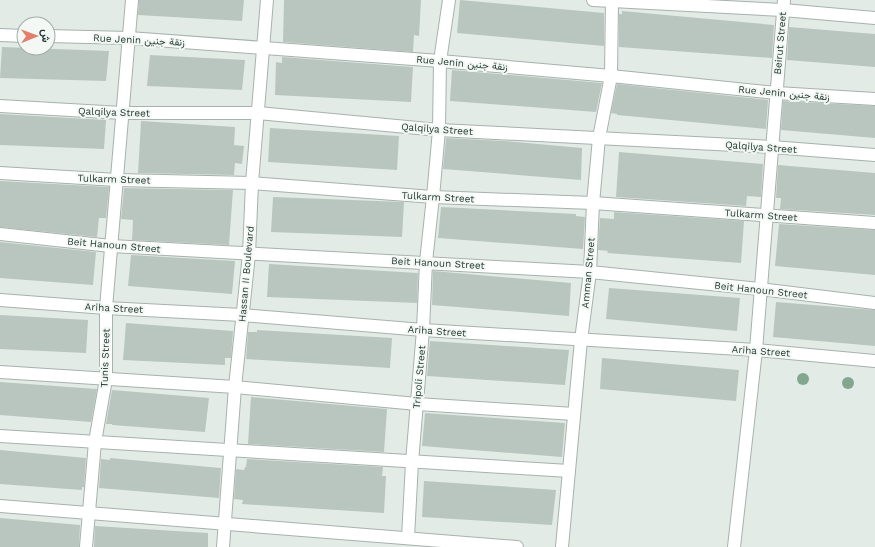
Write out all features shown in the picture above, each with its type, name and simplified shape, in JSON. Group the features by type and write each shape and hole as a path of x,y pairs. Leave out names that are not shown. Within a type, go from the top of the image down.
{"street":[{"name":"Tunis Street","path":"86,547 95,442 106,379 106,308 132,0"},
{"name":"Hassan II Boulevard","path":"224,547 235,387 249,254 252,183 267,0"},
{"name":"Tripoli Street","path":"408,538 426,262 439,130 440,61 449,0"},
{"path":"593,0 784,5 875,18"},
{"name":"Amman Street","path":"562,547 581,340 590,272 593,203 599,138 611,76 612,1"},
{"name":"Beirut Street","path":"734,547 756,350 784,5"},
{"path":"0,35 16,36"},
{"name":"Rue Jenin زنقة جنين","path":"56,36 129,38 440,61 611,76 776,93 875,99"},
{"name":"Qalqilya Street","path":"0,106 122,113 258,113 439,130 772,147 875,155"},
{"name":"Tulkarm Street","path":"0,173 117,180 252,183 433,197 593,203 875,222"},
{"name":"Beit Hanoun Street","path":"0,234 111,246 590,272 760,289 875,303"},
{"name":"Ariha Street","path":"0,300 106,308 242,315 422,330 756,350 875,361"},
{"path":"0,372 235,387 417,404 574,414"},
{"path":"0,436 569,471"},
{"path":"0,506 517,547"}],"building":[{"path":"139,0 244,0 242,21 138,15"},
{"path":"284,0 421,0 419,36 414,35 413,52 283,42"},
{"path":"460,0 604,13 604,46 457,33"},
{"path":"622,11 774,25 772,58 619,47 619,14 622,14"},
{"path":"789,27 875,34 875,67 787,60"},
{"path":"2,47 16,48 16,56 56,56 56,49 109,51 106,81 0,78"},
{"path":"150,55 245,60 242,90 147,86"},
{"path":"282,57 413,67 411,102 275,95 276,62 282,63"},
{"path":"452,70 602,83 596,112 450,101"},
{"path":"617,84 768,100 766,129 617,115 611,113"},
{"path":"783,101 875,106 875,138 781,130"},
{"path":"0,114 106,120 104,149 0,145"},
{"path":"141,121 235,127 234,145 244,146 242,164 235,163 234,175 138,173"},
{"path":"270,128 399,136 397,170 268,162"},
{"path":"446,138 504,141 582,148 581,180 443,169"},
{"path":"619,152 763,164 761,197 747,196 746,206 616,197"},
{"path":"778,165 875,173 875,215 780,209 781,198 776,198"},
{"path":"0,181 109,187 106,218 99,218 97,237 0,227"},
{"path":"124,188 233,190 229,245 132,240 133,220 121,219"},
{"path":"273,197 404,202 402,237 271,232"},
{"path":"441,207 576,214 576,216 585,217 583,249 438,238"},
{"path":"614,212 744,221 741,263 607,253 608,251 598,250 600,218 614,219"},
{"path":"779,224 875,230 875,275 775,266"},
{"path":"0,242 96,252 93,285 0,278"},
{"path":"131,255 235,261 232,294 128,286"},
{"path":"269,264 418,273 417,303 267,297"},
{"path":"433,271 571,283 569,316 432,305"},
{"path":"609,288 740,298 737,331 606,319"},
{"path":"776,302 875,310 875,346 773,337"},
{"path":"0,315 88,320 86,353 0,349"},
{"path":"126,323 233,331 231,358 225,358 225,365 123,360"},
{"path":"257,330 392,338 390,368 246,359 248,332 257,332"},
{"path":"430,341 569,350 565,385 427,376"},
{"path":"602,358 739,370 736,401 600,389"},
{"path":"0,382 97,389 91,422 0,415"},
{"path":"112,390 209,398 205,432 106,424"},
{"path":"251,397 387,409 384,452 248,444"},
{"path":"425,413 565,423 562,457 422,446"},
{"path":"0,450 86,458 84,487 82,487 82,490 0,484"},
{"path":"110,458 221,468 219,498 99,488 101,459 110,460"},
{"path":"247,459 383,467 382,476 386,476 384,513 242,504 243,500 234,499 236,469 244,470"},
{"path":"424,481 556,490 552,525 422,517"},
{"path":"0,518 80,525 79,547 0,547"},
{"path":"95,526 208,533 208,547 94,547"}]}
